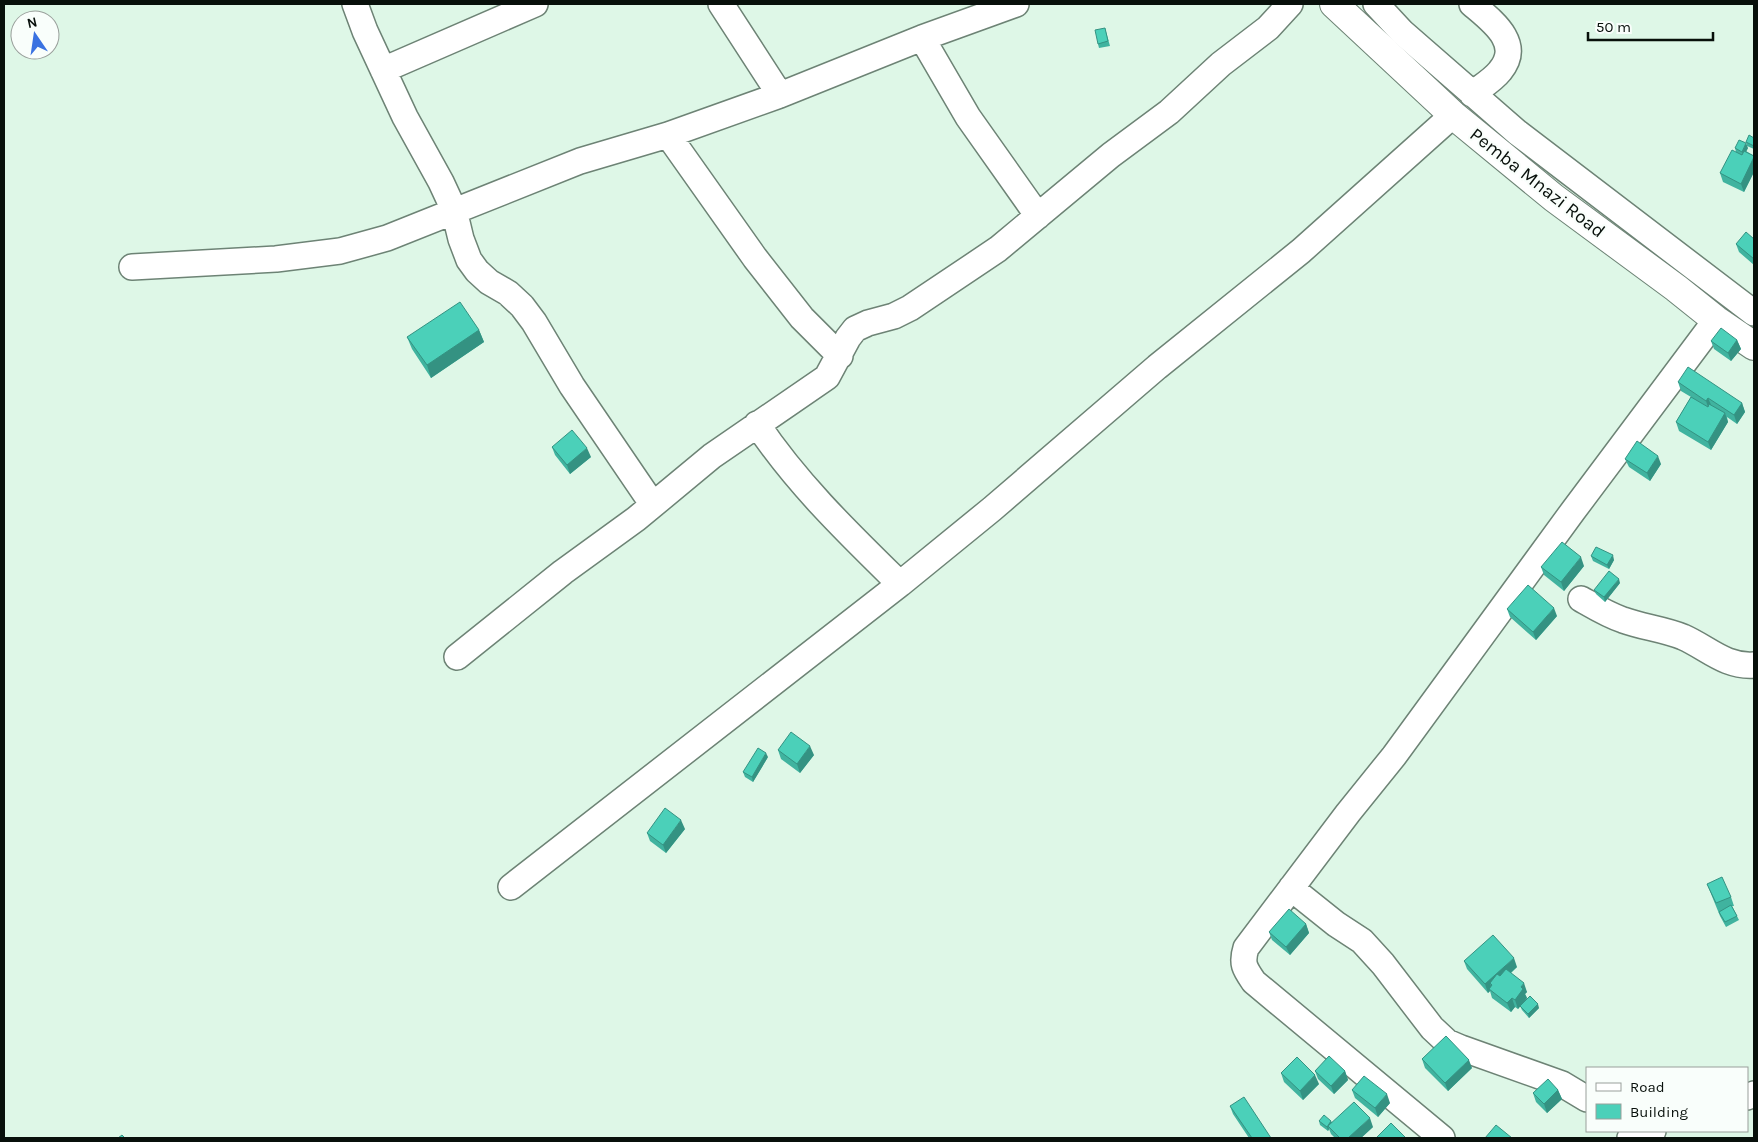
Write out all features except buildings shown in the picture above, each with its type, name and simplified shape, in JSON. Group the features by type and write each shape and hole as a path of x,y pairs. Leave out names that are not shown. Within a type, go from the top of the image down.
{"main road":[{"name":"Pemba Mnazi Road","path":"1334,4 1453,115 1554,198 1716,320 1754,346"}],"street":[{"path":"355,4 365,31 405,117 441,182 454,210 461,239 469,260 489,282 522,306 534,322 572,386 653,504"},
{"path":"383,70 535,4"},
{"path":"721,4 780,95"},
{"path":"132,268 276,259 340,251 387,238 580,161 668,135 780,95 922,38 1016,4"},
{"path":"457,657 563,572 636,519 712,456 827,377 848,338 855,329 868,323 894,316 910,308 998,249 1110,156 1169,112 1221,64 1268,28 1290,4"},
{"path":"1376,4 1402,32 1518,133 1754,313"},
{"path":"1472,4 1497,26 1505,37 1509,50 1500,71 1472,94"},
{"path":"922,38 968,116 1038,216"},
{"path":"510,887 900,584 992,509 1157,367 1301,251 1453,115"},
{"path":"668,135 767,273 802,318 840,356"},
{"path":"1442,1138 1399,1115 1254,982 1245,968 1243,959 1246,948 1394,756 1584,496 1716,320"},
{"path":"757,424 776,453 796,476 858,543 900,584"},
{"path":"1581,599 1624,621 1683,637 1725,661 1754,665"},
{"path":"1291,888 1336,924 1362,941 1383,964 1432,1028 1447,1042 1562,1084 1586,1097"},
{"path":"1630,1138 1650,1132"}]}
